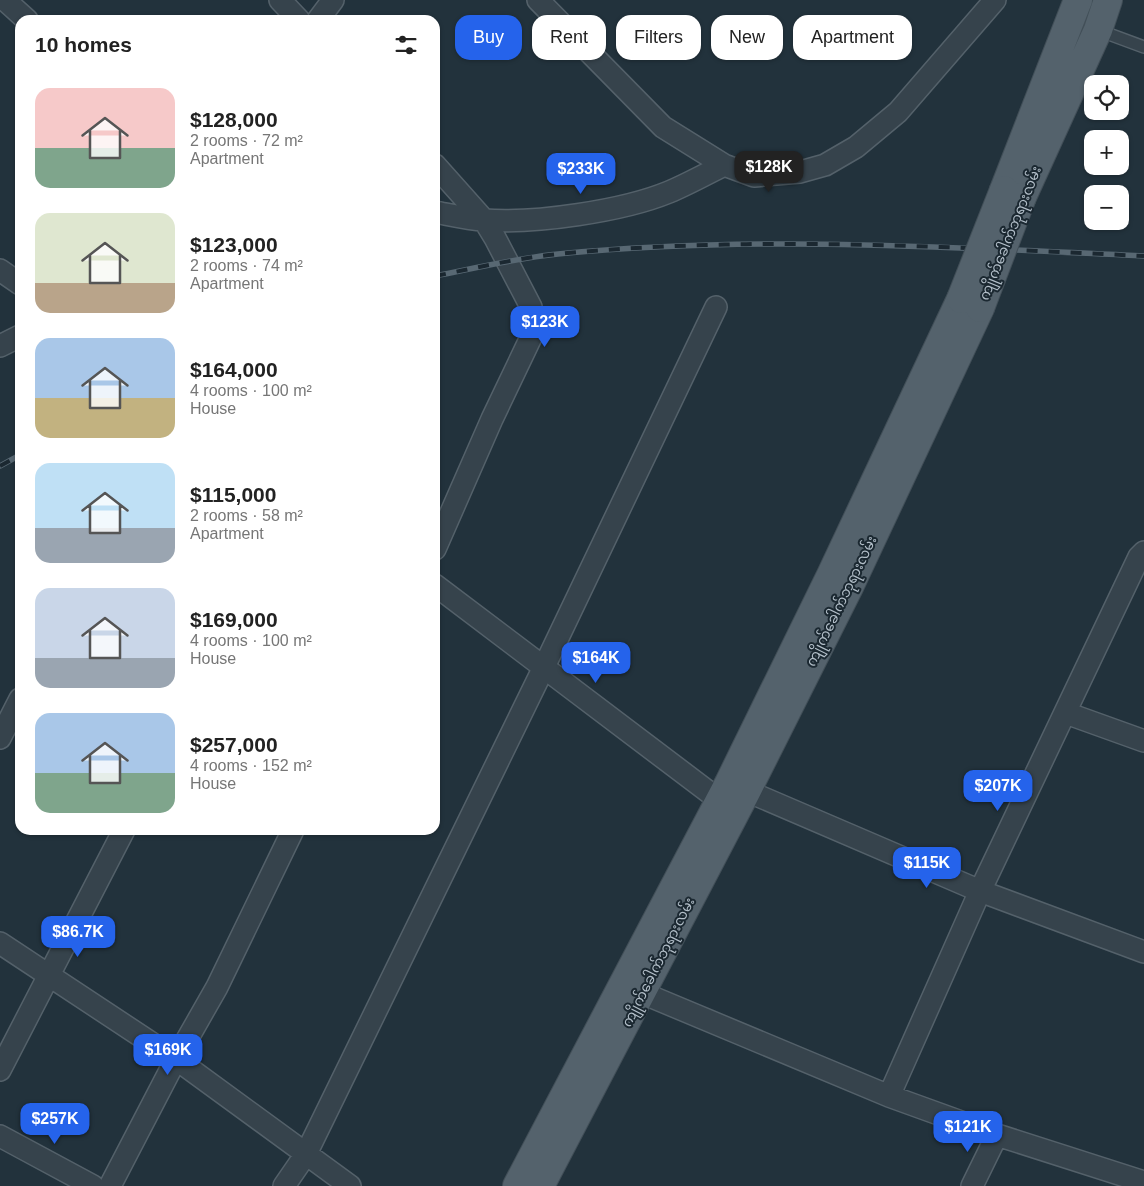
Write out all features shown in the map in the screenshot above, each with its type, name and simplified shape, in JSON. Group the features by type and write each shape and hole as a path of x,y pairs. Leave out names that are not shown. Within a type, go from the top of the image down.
{"main road":[{"name":"ကျိုက်ခေါက်ဘုရားလမ်း","path":"540,1186 632,989 732,797 850,585 971,304 1013,194 1078,0"},
{"name":"ကျိုက်ခေါက်ဘုရားလမ်း","path":"1013,194 1098,30 1108,0"},
{"name":"ကျိုက်ခေါက်ဘုရားလမ်း","path":"517,1186 632,989"}],"street":[{"path":"5,0 22,15"},
{"path":"280,0 294,15"},
{"path":"322,15 333,0"},
{"path":"538,0 664,128 724,165 754,176 800,172 825,165 856,147 898,112 995,0"},
{"path":"440,213 484,220 542,218 623,205 668,193 724,165"},
{"path":"440,171 484,220 531,307 534,331 492,419 440,538"},
{"path":"0,270 15,280"},
{"path":"284,1186 306,1154 544,667 716,307"},
{"path":"0,346 15,338"},
{"path":"889,1096 980,891 1139,557 1144,552"},
{"path":"440,589 544,667 732,797 1144,952"},
{"path":"0,738 15,709"},
{"path":"1066,712 1144,741"},
{"path":"0,1070 121,835"},
{"path":"110,1186 176,1060 217,987 292,835"},
{"path":"0,943 176,1060 350,1186"},
{"path":"632,989 889,1096 997,1135 1144,1182"},
{"path":"972,1186 997,1135"},
{"path":"0,1136 81,1183"}],"lane":[{"path":"1098,30 1144,47"}],"railway":[{"path":"440,275 558,254 704,245 851,244 1144,256"},
{"path":"0,466 15,458"}]}
